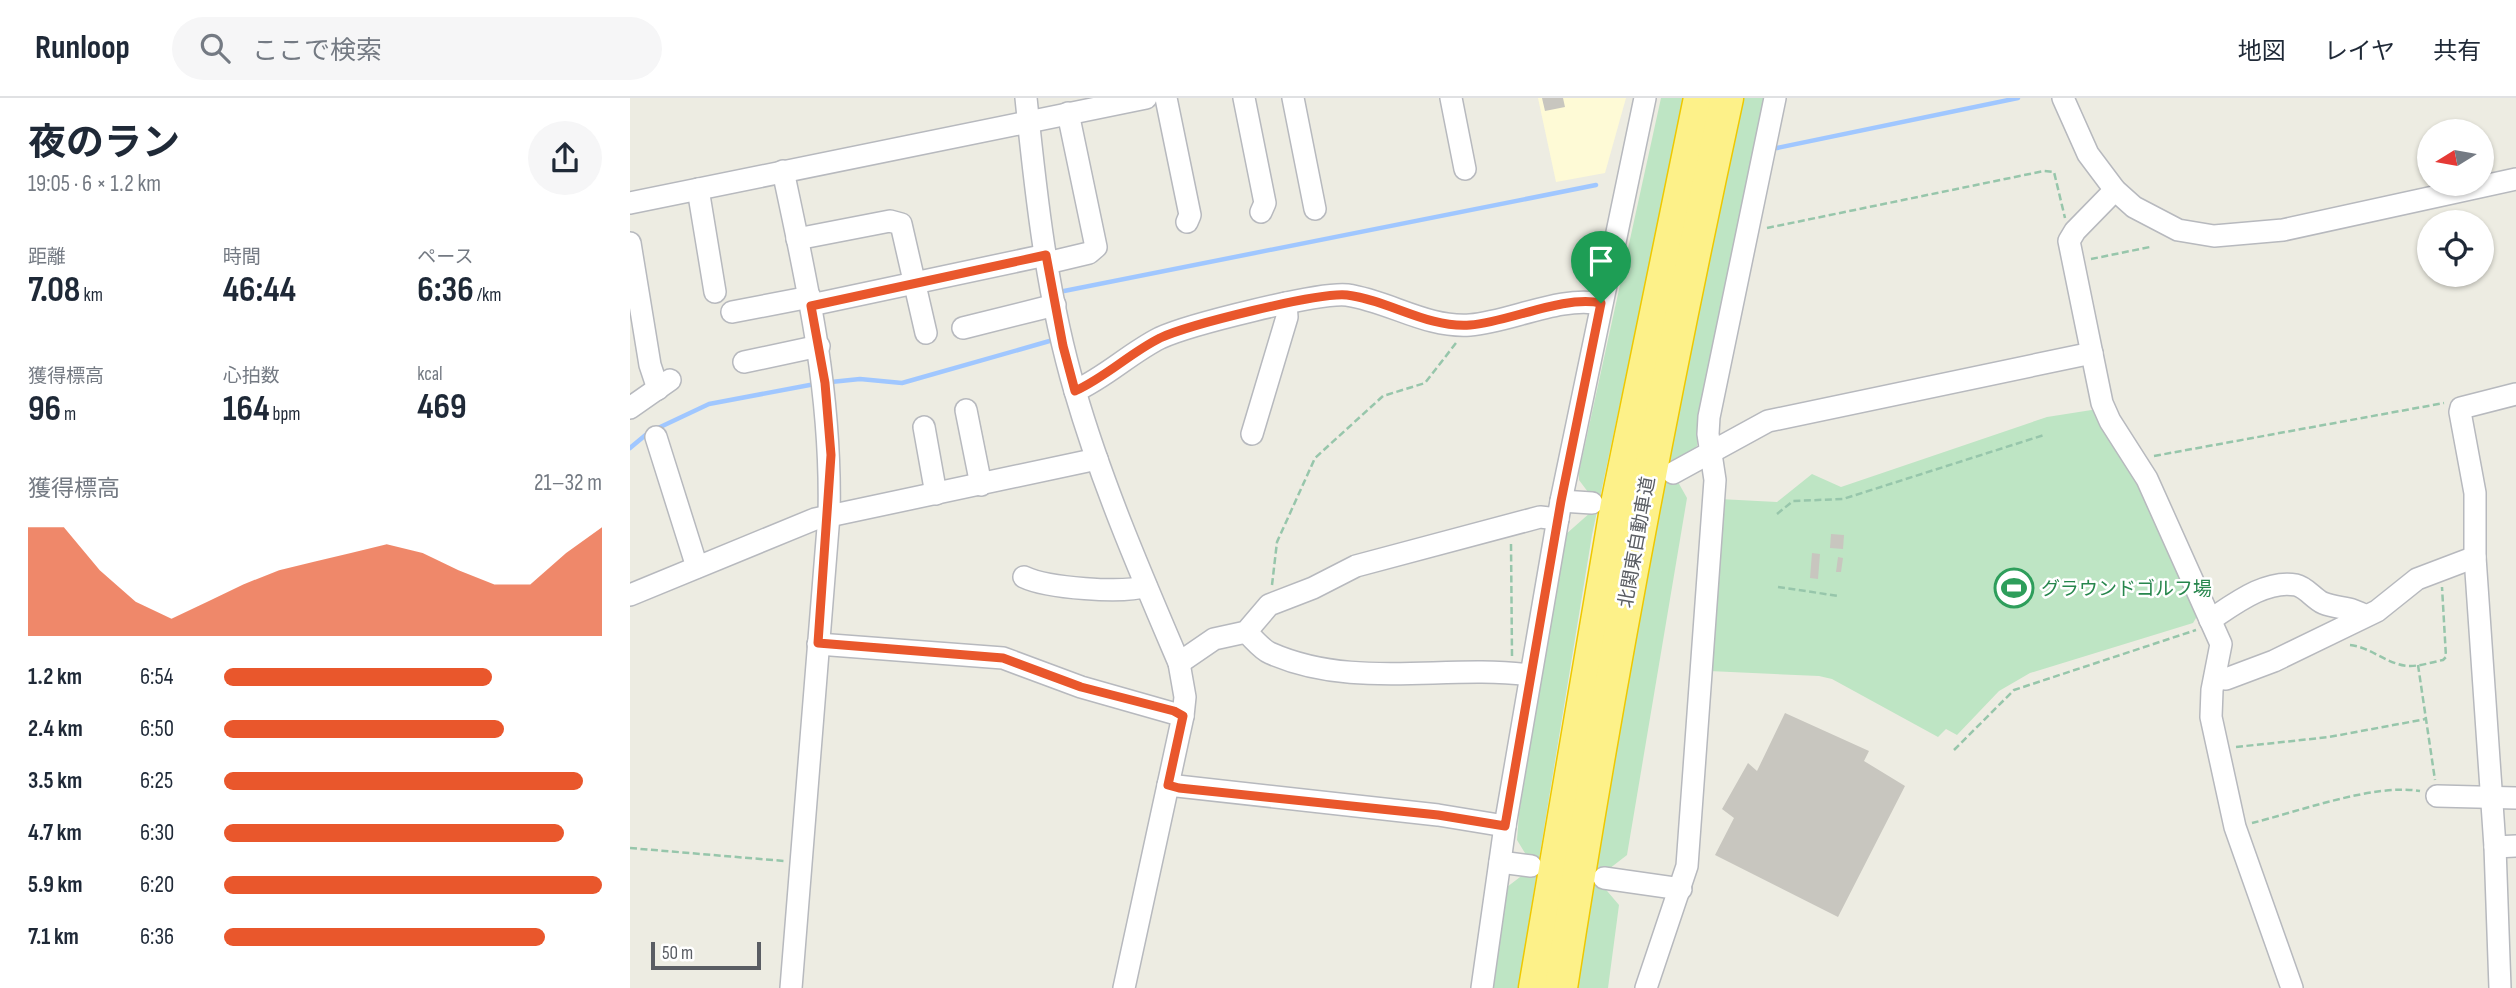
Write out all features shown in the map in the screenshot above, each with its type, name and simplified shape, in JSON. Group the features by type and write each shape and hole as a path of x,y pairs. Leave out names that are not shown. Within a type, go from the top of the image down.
{"highway":[{"name":"北関東自動車道","path":"1535,988 1616,509 1700,98"},
{"name":"北関東自動車道","path":"1561,988 1599,743 1643,503 1727,98"}],"street":[{"path":"1026,98 1047,259 1075,391 1097,459 1179,663 1185,697 1124,988"},
{"path":"630,203 1146,98"},
{"path":"1166,98 1190,215 1187,222"},
{"path":"1244,98 1265,203 1261,212"},
{"path":"1293,98 1315,209"},
{"path":"1451,98 1465,169"},
{"path":"1482,988 1505,826 1522,674 1559,510 1644,98"},
{"path":"1646,988 1681,889 1689,851 1715,480 1709,417 1746,227 1775,98"},
{"path":"2063,98 2088,153 2115,190 2153,218 2178,230 2214,236 2283,230 2516,179"},
{"path":"732,312 1089,253 1096,247 1068,113"},
{"path":"783,171 819,346 831,455 829,515 791,988"},
{"path":"698,189 715,292"},
{"path":"2115,190 2075,231 2069,242 2092,353 2106,414 2139,465 2221,643 2211,710 2218,749 2235,827 2292,988"},
{"path":"797,239 896,222 903,227 926,333"},
{"path":"630,243 636,316 650,365 664,385 630,408"},
{"path":"1075,391 1096,382 1132,354 1164,336 1286,303 1347,295 1431,321 1471,325 1578,302 1601,303"},
{"path":"1252,434 1287,317 1286,303"},
{"path":"963,328 1055,306"},
{"path":"744,362 819,346"},
{"path":"1673,472 1768,421 2092,353"},
{"path":"2500,988 2505,847 2492,799 2475,557 2474,485 2461,408 2516,394"},
{"path":"966,410 981,485"},
{"path":"924,427 936,494"},
{"path":"656,437 697,567"},
{"path":"630,595 829,515 1097,459"},
{"path":"1179,663 1214,639 1246,632 1269,605 1373,559 1592,503"},
{"path":"2215,678 2237,676 2316,640 2377,611 2408,584 2475,557"},
{"path":"1024,577 1042,583 1131,590 1146,586"},
{"path":"2210,620 2259,591 2292,584 2300,586 2323,603 2355,610 2365,616"},
{"path":"1246,632 1268,652 1322,668 1375,674 1522,674"},
{"path":"818,643 1003,658 1081,687 1183,716"},
{"path":"1168,785 1438,815 1505,826"},
{"path":"2437,796 2516,799"},
{"path":"1500,862 1531,866"},
{"path":"1604,878 1681,889"}],"path":[{"path":"1746,227 1759,230 2044,171 2054,172 2065,218 2075,231"},
{"path":"2074,263 2150,247"},
{"path":"1269,605 1278,542 1315,457 1383,396 1425,383 1471,325"},
{"path":"2139,465 2152,456 2447,403 2461,408"},
{"path":"1777,514 1793,501 1843,499 2044,435"},
{"path":"1511,523 1522,674"},
{"path":"2316,640 2324,644 2361,647 2399,665 2418,665 2446,657 2441,569"},
{"path":"1777,587 1839,596"},
{"path":"1954,750 2014,690 2076,667 2177,638 2210,620"},
{"path":"2235,827 2366,794 2408,789 2437,796 2428,719 2418,665"},
{"path":"2218,749 2329,737 2428,719"},
{"path":"630,848 802,863"}],"shaded area":[{"path":"1538,98 1626,98 1605,173 1556,182"}],"green space":[{"path":"1661,98 1685,98 1592,535 1518,988 1493,988 1507,887 1524,874 1528,858 1517,840 1519,814 1565,535 1591,512 1593,491 1588,492 1579,480 1579,472"},
{"path":"1740,98 1767,98 1729,267 1697,446 1679,462 1673,483 1678,482 1687,498 1627,855 1605,872 1602,885 1619,905 1608,988 1578,988 1652,542"},
{"name":"グラウンドゴルフ場","path":"2098,409 2133,466 2199,613 2193,623 2030,673 1999,691 1957,735 1946,729 1938,737 1832,679 1819,676 1709,671 1719,499 1777,502 1812,474 1841,487 2047,417"}],"building":[{"path":"1542,98 1563,98 1565,107 1545,111"},
{"path":"1831,534 1844,535 1843,549 1830,548"},
{"path":"1812,553 1820,554 1818,579 1810,578"},
{"path":"1838,557 1843,558 1841,572 1836,572"},
{"path":"1785,713 1869,751 1864,761 1905,786 1838,917 1715,855 1734,818 1722,809 1748,763 1757,771"}],"waterway":[{"path":"1777,148 2018,98"},
{"path":"1059,292 1596,185"},
{"path":"831,382 860,379 902,383 1053,340"},
{"path":"656,429 709,404 815,384"},
{"path":"630,448 648,433"}],"place":[{"name":"グラウンドゴルフ場","path":"2014,588"}],"route":[{"path":"1046,255 1063,346 1075,391 1096,382 1123,360 1164,336 1291,302 1347,295 1431,321 1471,325 1578,302 1601,303 1561,501 1505,826 1438,815 1179,788 1168,785 1183,716 1174,711 1081,687 1003,658 818,643 829,515 831,455 825,383 811,306 1046,255"}]}
